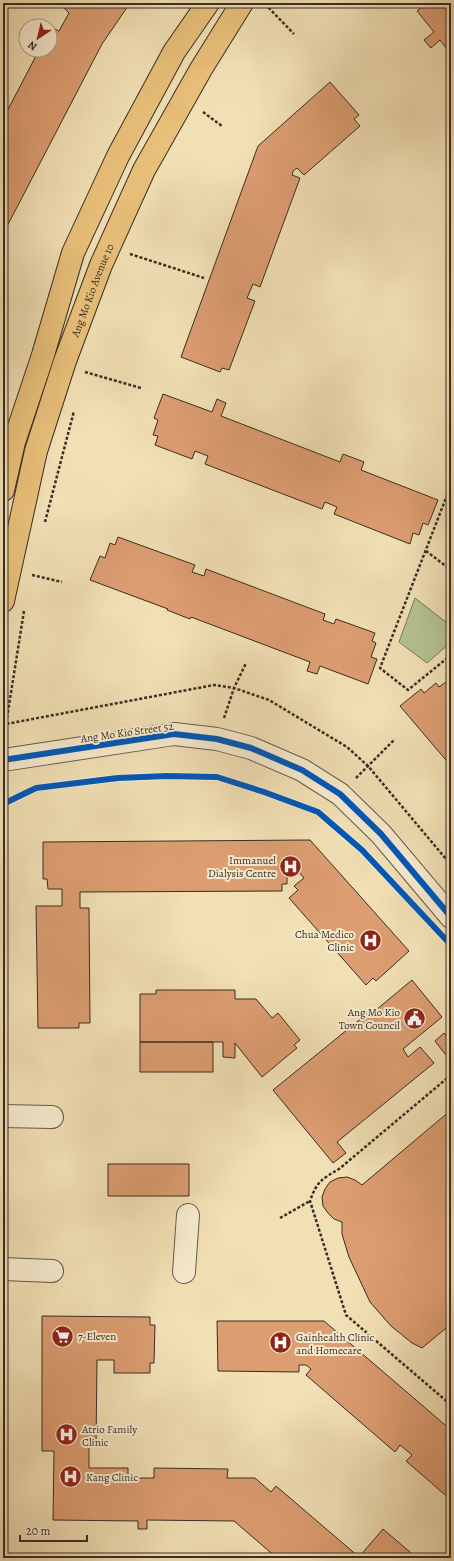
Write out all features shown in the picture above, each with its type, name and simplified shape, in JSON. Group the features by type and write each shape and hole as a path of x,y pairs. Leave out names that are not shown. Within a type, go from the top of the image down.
{"main road":[{"path":"3,490 14,442 43,355 73,253 118,156 174,52 208,3"},
{"name":"Ang Mo Kio Avenue 10","path":"3,601 36,451 65,361 102,265 144,170 201,69 251,7"}],"street":[{"name":"Ang Mo Kio Street 52","path":"3,760 174,734 217,738 251,748 302,770 340,794 381,834 451,917"},
{"path":"3,1116 52,1118"},
{"path":"184,1272 188,1215"},
{"path":"3,1269 52,1271"}],"path":[{"path":"251,7 265,4 294,34"},
{"path":"206,115 222,126"},
{"path":"126,253 204,278"},
{"path":"86,365 84,372 141,388"},
{"path":"44,529 75,408"},
{"path":"451,485 380,668 408,690 451,655"},
{"path":"426,551 451,570"},
{"path":"30,582 34,567"},
{"path":"32,575 62,582"},
{"path":"6,724 25,604"},
{"path":"217,738 234,688 246,663"},
{"path":"368,766 395,739"},
{"path":"280,1218 310,1201 321,1180 338,1169 451,1075"},
{"path":"310,1201 346,1315 451,1405"}],"green space":[{"path":"415,598 451,626 451,642 427,663 399,642"}],"building":[{"path":"68,3 130,3 102,44 3,234 3,119 35,58 58,58 58,30 69,13 64,8"},
{"path":"427,3 451,3 451,54 440,40 431,48 424,40 434,32 417,11"},
{"path":"330,82 359,115 354,119 360,126 304,175 297,168 293,171 292,175 300,178 260,287 253,284 247,298 255,301 229,370 222,368 220,372 181,357 258,146"},
{"path":"163,394 212,412 217,399 226,403 221,416 340,462 343,454 364,462 361,470 438,500 428,525 423,523 419,535 413,533 410,544 334,514 337,507 325,502 322,509 205,464 208,456 195,451 192,459 155,445 158,436 153,435 158,420 154,418"},
{"path":"118,537 195,565 192,572 204,576 206,569 325,614 323,620 334,624 336,619 375,633 372,641 376,643 371,657 377,659 368,684 320,666 317,674 307,671 310,662 191,617 190,619 167,610 168,609 90,580 100,556 105,558 110,543 115,545"},
{"path":"446,682 451,688 451,766 400,706 421,689 424,693 436,683 439,687"},
{"path":"310,840 409,951 376,981 373,978 366,985 289,898 298,890 294,886 304,878 297,870 287,870 287,884 282,884 282,891 80,892 80,908 89,908 90,1023 79,1023 79,1028 38,1028 36,906 62,906 62,889 48,889 47,879 43,879 43,842"},
{"path":"412,980 442,1017 403,1049 408,1057 420,1047 434,1063 337,1142 346,1153 333,1163 273,1090 374,1008 376,1010"},
{"path":"156,990 235,990 235,999 256,999 272,1018 278,1013 300,1040 294,1045 297,1048 262,1077 235,1043 235,1058 223,1057 223,1042 140,1042 140,994 156,994"},
{"path":"444,1033 451,1042 451,1049 445,1054 435,1041"},
{"path":"140,1042 213,1042 213,1072 140,1072"},
{"path":"451,1110 451,1324 422,1348 412,1343 391,1326 370,1302 349,1257 342,1234 342,1222 334,1219 328,1213 323,1206 322,1197 330,1182 338,1178 347,1177 362,1185"},
{"path":"108,1164 189,1164 189,1196 108,1196"},
{"path":"42,1316 150,1317 150,1325 155,1325 154,1363 150,1363 150,1373 114,1373 114,1360 97,1360 96,1447 89,1447 89,1468 128,1468 128,1478 154,1478 154,1468 228,1469 227,1478 255,1478 271,1492 276,1486 359,1557 383,1529 417,1558 277,1558 234,1521 147,1520 147,1529 138,1529 138,1521 53,1520 54,1451 42,1451"},
{"path":"217,1321 324,1321 451,1430 451,1500 406,1461 412,1455 400,1445 395,1452 306,1375 311,1369 306,1365 299,1365 299,1372 218,1371"}],"cycle path":[{"path":"3,760 174,734 217,739 251,748 302,770 340,794 381,834 451,917"},
{"path":"3,804 36,788 118,778 167,776 217,777 264,792 318,812 362,850 451,945"}],"place":[{"name":"Immanuel Dialysis Centre","path":"291,866"},
{"name":"Chua Medico Clinic","path":"370,940"},
{"name":"Ang Mo Kio Town Council","path":"415,1018"},
{"name":"7-Eleven","path":"63,1336"},
{"name":"Gainhealth Clinic and Homecare","path":"280,1343"},
{"name":"Atrio Family Clinic","path":"67,1435"},
{"name":"Kang Clinic","path":"71,1477"}]}
